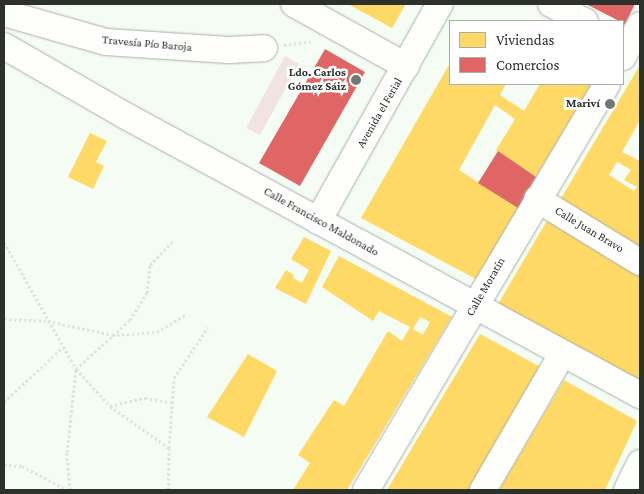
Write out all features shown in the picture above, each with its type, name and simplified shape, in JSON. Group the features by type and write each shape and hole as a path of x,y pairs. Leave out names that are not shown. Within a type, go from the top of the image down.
{"street":[{"path":"294,4 406,66"},
{"name":"Avenida el Ferial","path":"318,221 440,4"},
{"path":"551,4 583,20"},
{"name":"Travesía Pío Baroja","path":"4,13 106,42 229,50 264,48"},
{"name":"Calle Francisco Maldonado","path":"4,46 318,221 640,395"},
{"name":"Calle Moratín","path":"366,490 606,85"},
{"name":"Calle Juan Bravo","path":"537,199 640,262"},
{"path":"483,490 562,354"},
{"path":"627,490 640,462"}],"path":[{"path":"264,48 316,41"},
{"path":"69,490 67,452 76,369 134,313 146,293 150,266 173,241"},
{"path":"4,242 76,369 110,406 169,448"},
{"path":"4,319 48,321 112,335 157,332 185,316"},
{"path":"168,490 174,378 208,327"},
{"path":"4,402 63,347"},
{"path":"110,406 145,398 173,403"},
{"path":"4,465 22,466 69,490"}],"shaded area":[{"path":"285,56 299,64 260,135 246,128"}],"building: Viviendas":[{"path":"348,4 406,4 392,28"},
{"path":"449,65 449,85 505,85 500,95 524,111 539,85 591,85 536,177 496,150 515,119 495,105 459,170 518,208 476,279 361,218"},
{"path":"640,65 640,120 622,152 640,161 640,248 560,200","holes":["617,162 631,170 624,180 637,187 634,191 609,175"]},
{"path":"90,133 107,141 96,162 104,166 93,189 68,177"},
{"path":"548,219 640,276 640,382 498,304"},
{"path":"304,237 331,251 306,304 275,288 286,270 294,275 293,278 302,283 309,270 291,259"},
{"path":"339,256 452,317 347,490 293,490 310,463 298,455 334,400 344,406 388,331 402,341 410,327 379,311 373,321 322,287","holes":["420,317 430,322 423,335 413,329"]},
{"path":"480,334 546,370 473,490 387,490"},
{"path":"248,354 277,371 244,437 207,417"},
{"path":"564,380 637,421 605,490 499,490"}],"building: Comercios":[{"path":"586,4 635,4 625,24 624,20 617,20"},
{"path":"325,49 365,72 300,186 259,163"},
{"path":"498,151 536,177 518,208 478,183"}],"place":[{"name":"Ldo. Carlos Gómez Sáiz","path":"356,80"},
{"name":"Mariví","path":"610,104"}]}
